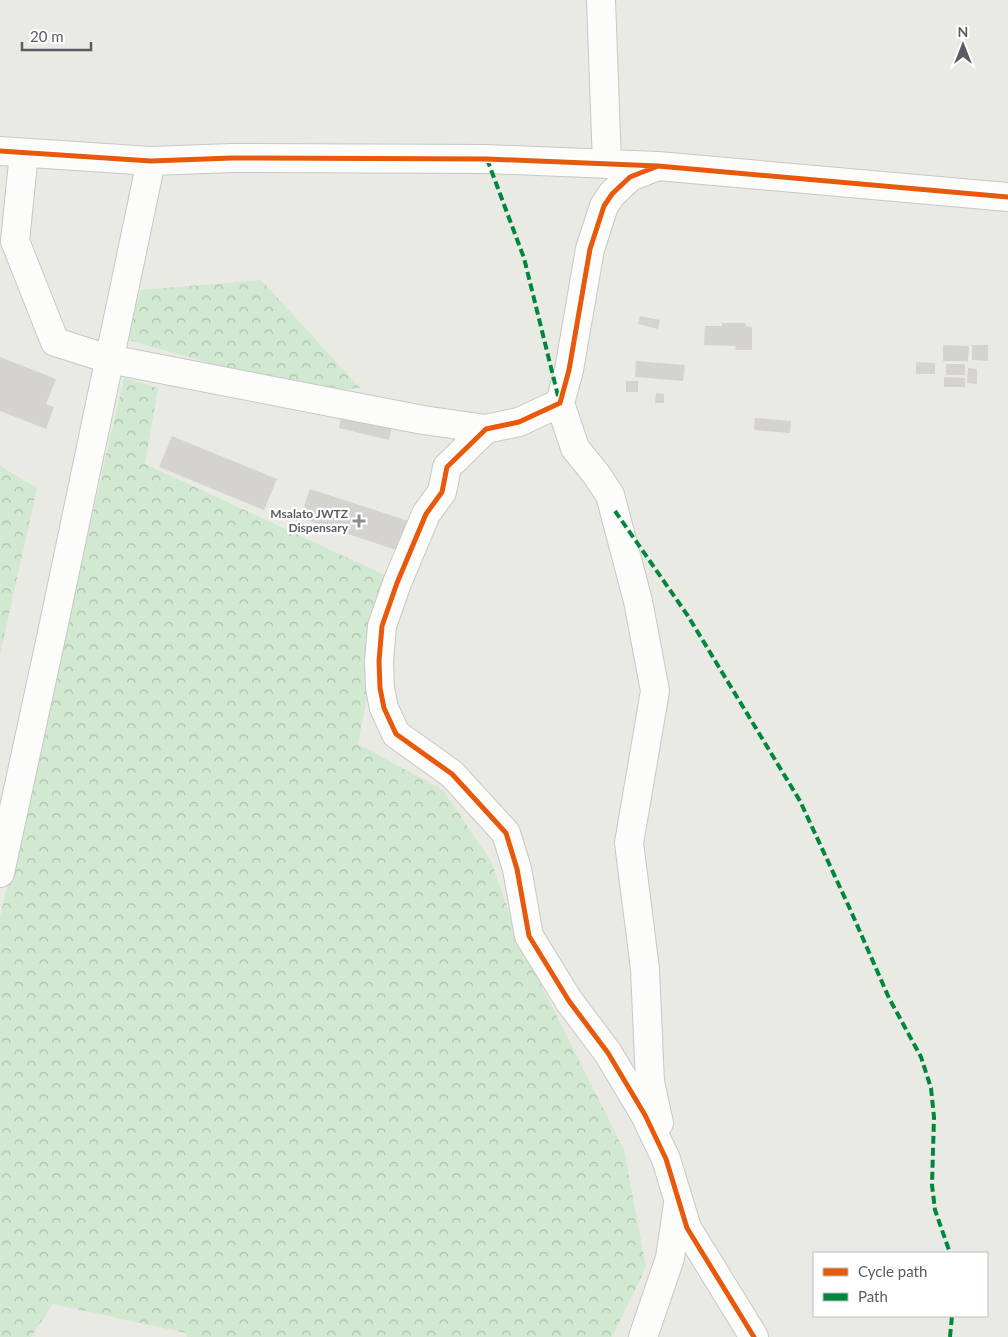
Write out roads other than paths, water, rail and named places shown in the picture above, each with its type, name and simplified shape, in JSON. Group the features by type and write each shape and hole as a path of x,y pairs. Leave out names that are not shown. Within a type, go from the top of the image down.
{"street":[{"path":"601,0 607,164"},
{"path":"560,403 519,422 486,429 423,420 109,359 56,342 16,241 12,152 151,161 232,158 487,159 658,166 1008,197"},
{"path":"0,873 151,161"},
{"path":"658,166 630,177 612,194 604,206 590,249 569,370 560,403 575,448 596,474 610,496 638,601 655,691 629,843 645,969 650,1082 666,1160 687,1228 754,1337"},
{"path":"486,429 447,467 442,492 426,514 397,583 382,626 379,661 380,688 384,708 396,734 452,774 506,833 517,869 529,936 569,1001 608,1053 646,1115 666,1160"},
{"path":"643,1337 670,1258 679,1202"}],"place":[{"name":"Msalato JWTZ Dispensary","path":"359,521"}]}
